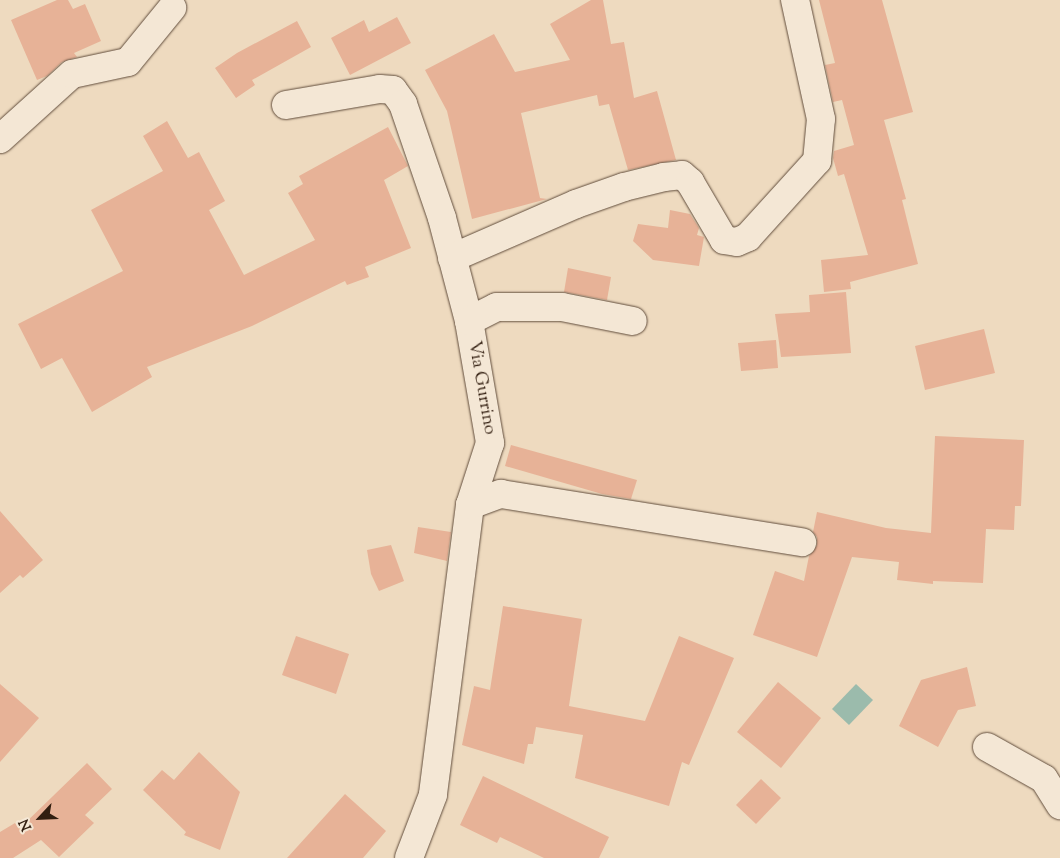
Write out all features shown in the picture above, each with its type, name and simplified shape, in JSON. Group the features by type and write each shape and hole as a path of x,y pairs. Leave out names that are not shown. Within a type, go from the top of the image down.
{"street":[{"path":"452,258 576,204 624,187 664,177 682,176 690,182 724,240 737,242 748,236 817,160 821,119 795,0"},
{"path":"2,133 72,74 128,62 172,8"},
{"name":"Via Gurrino","path":"286,105 380,89 393,90 403,104 442,218 469,321 490,443 470,506 433,795 409,858"},
{"path":"469,321 497,307 562,307 633,321"},
{"path":"470,506 501,494 802,542"},
{"path":"986,747 1044,780 1060,805"}],"shaded area":[{"path":"856,684 873,700 849,725 832,709"}],"building":[{"path":"57,0 68,0 73,9 85,4 101,41 74,53 77,57 62,62 47,76 37,80 11,20"},
{"path":"591,0 603,0 611,44 624,42 634,98 657,91 676,160 628,170 609,104 599,106 597,95 521,113 540,198 547,199 472,219 447,111 425,70 494,34 515,72 570,60 550,24"},
{"path":"819,0 882,0 913,112 884,120 906,199 902,200 918,264 850,282 851,289 824,292 821,260 868,255 844,174 838,176 833,158 834,151 854,145 842,100 833,102 825,65 835,63"},
{"path":"397,17 411,43 350,75 331,38 364,20 369,32"},
{"path":"297,21 311,47 252,80 255,85 236,98 215,68 237,53"},
{"path":"167,121 188,158 199,152 225,201 209,210 244,275 315,240 288,193 303,184 299,176 388,127 408,166 384,180 411,248 365,267 369,277 347,285 345,281 252,326 147,367 152,377 92,412 62,358 41,369 18,324 123,271 91,210 163,171 143,136"},
{"path":"670,210 690,214 699,228 697,235 704,237 699,266 653,260 633,241 638,224 668,228"},
{"path":"568,268 611,277 607,300 564,292"},
{"path":"846,292 851,353 781,357 775,314 810,312 809,295"},
{"path":"984,329 995,373 925,390 915,346"},
{"path":"776,340 778,368 741,371 738,343"},
{"path":"935,436 1024,440 1021,506 1015,506 1014,530 986,529 983,583 933,581 933,584 897,580 899,562 852,557 817,657 753,635 775,571 804,581 809,556 817,545 817,537 813,532 817,512 886,528 931,533"},
{"path":"511,445 637,480 631,499 602,494 505,466"},
{"path":"0,511 43,560 23,578 20,575 0,593"},
{"path":"418,527 451,532 447,561 414,553"},
{"path":"391,545 404,581 379,591 371,574 367,550"},
{"path":"503,606 582,619 569,706 645,721 679,636 734,658 689,765 682,762 669,806 575,778 583,735 536,727 533,744 528,744 524,764 462,745 474,686 490,690"},
{"path":"296,636 349,654 336,694 282,675"},
{"path":"967,667 976,706 958,710 938,747 899,726 921,680"},
{"path":"778,682 821,718 781,768 737,732"},
{"path":"0,684 39,718 0,762"},
{"path":"199,752 240,792 220,850 184,835 186,832 143,790 162,770 174,780"},
{"path":"87,763 112,789 85,815 94,823 59,857 41,840 13,858 0,858 0,832 15,823 19,829"},
{"path":"483,776 609,837 599,858 544,858 500,837 497,843 460,825"},
{"path":"761,779 781,798 756,824 736,805"},
{"path":"345,794 386,831 363,858 287,858"}]}
